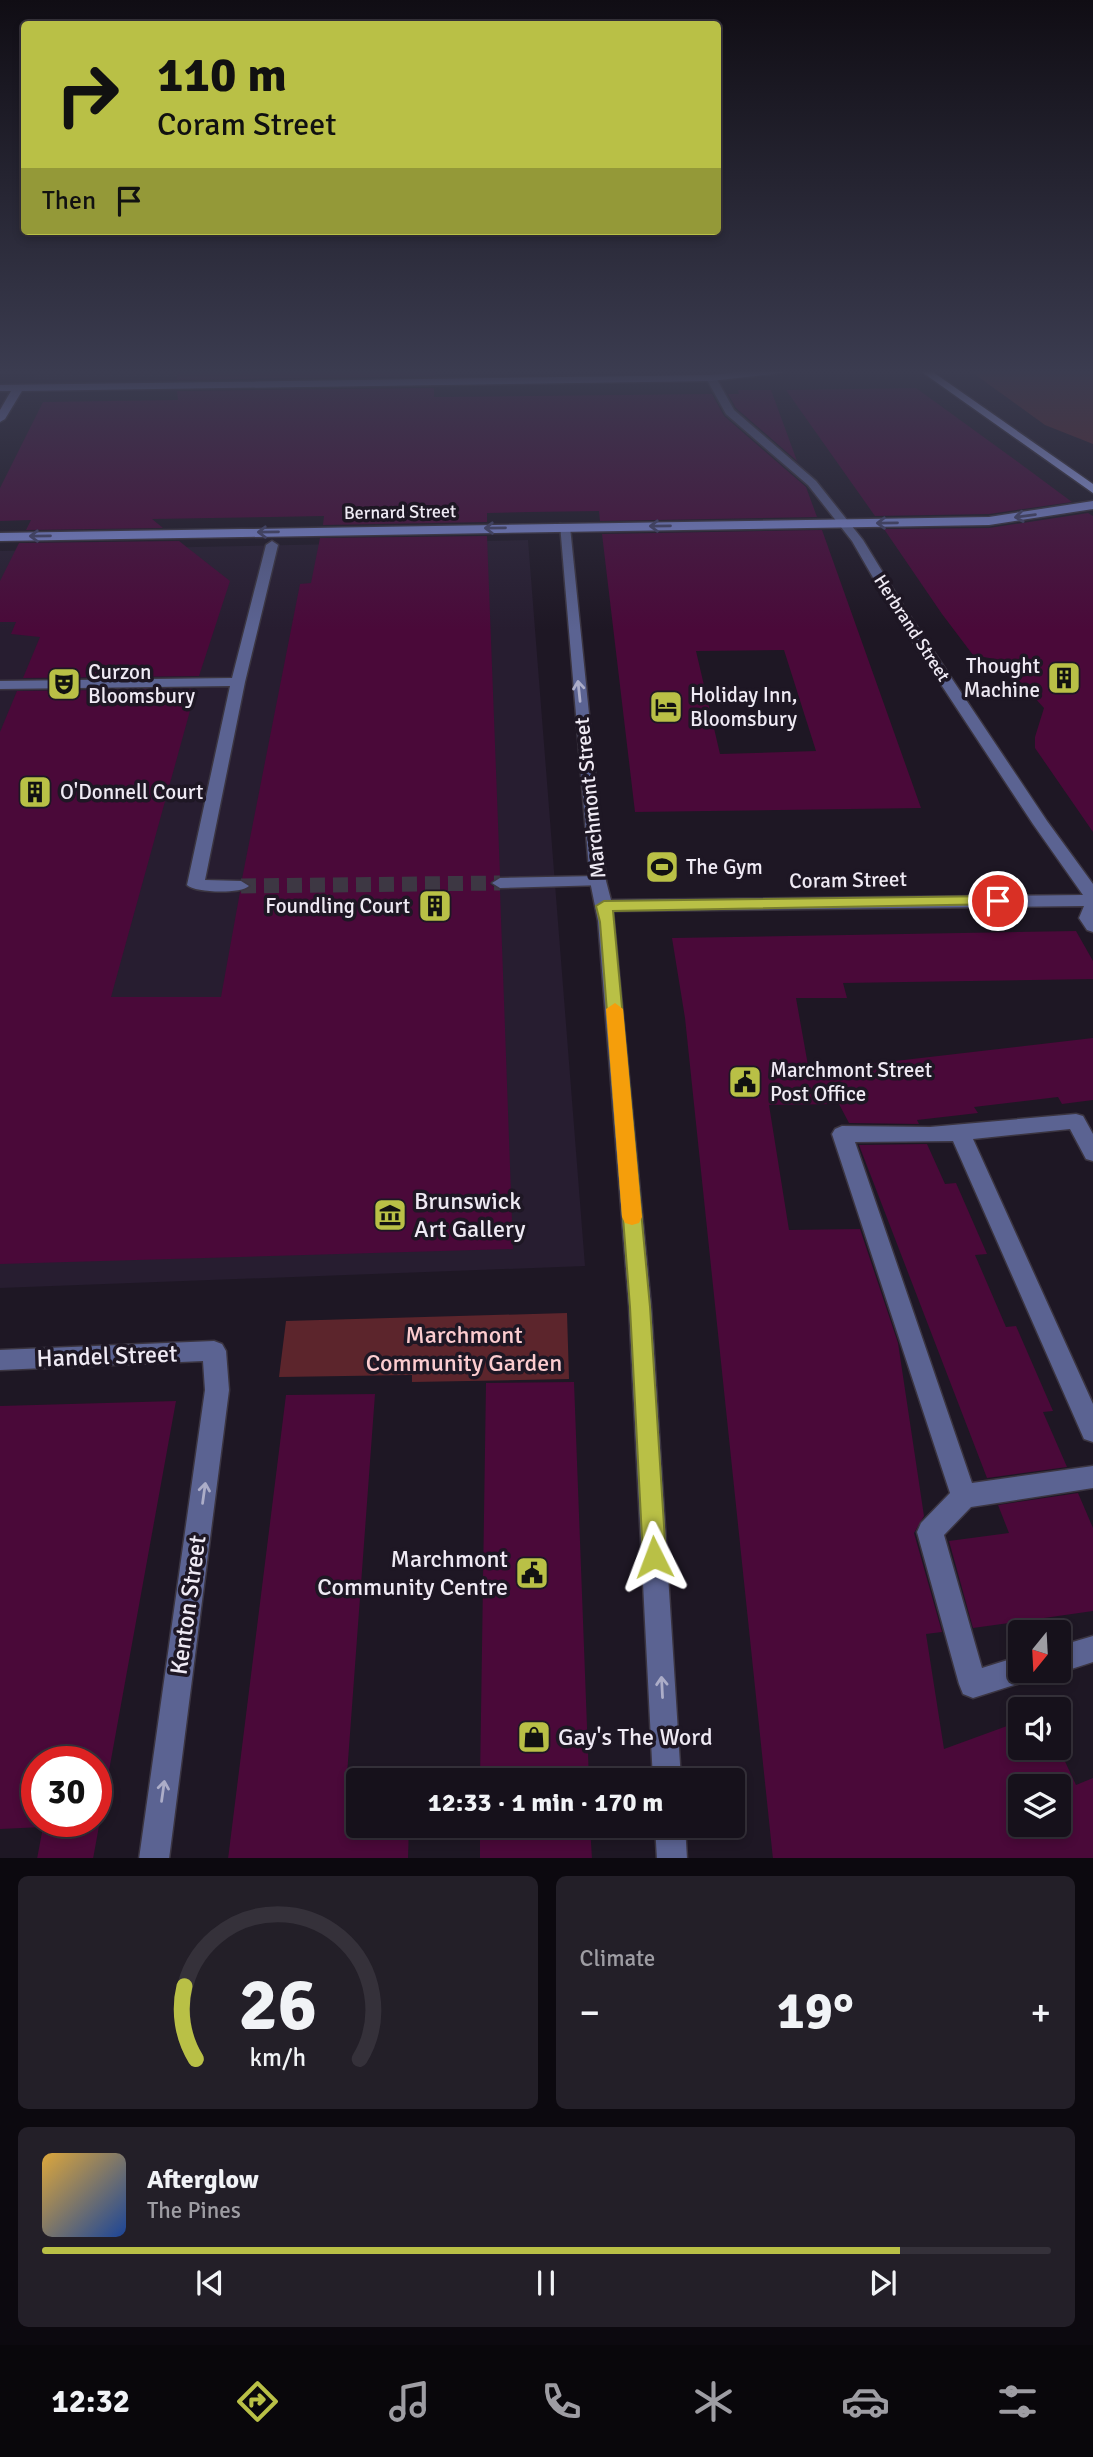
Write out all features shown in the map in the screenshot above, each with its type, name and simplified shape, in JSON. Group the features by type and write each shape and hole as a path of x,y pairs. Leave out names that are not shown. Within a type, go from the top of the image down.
{"main road":[{"path":"1047,457 1093,489"},
{"name":"Bernard Street","path":"0,537 989,521 1093,505"}],"street":[{"name":"Herbrand Street","path":"782,457 812,483 857,540 897,607 1093,898"},
{"name":"Marchmont Street","path":"564,527 598,881 607,922 640,1307 666,1768"},
{"path":"241,886 195,886 238,682 272,545"},
{"path":"0,685 238,682"},
{"path":"500,883 598,881"},
{"name":"Coram Street","path":"604,906 1093,898"},
{"path":"1093,905 1088,918 1093,926"},
{"path":"964,1496 842,1134 882,1137 960,1133 1076,1121 1093,1153"},
{"path":"960,1133 1093,1431"},
{"name":"Handel Street","path":"0,1360 214,1351"},
{"name":"Kenton Street","path":"154,1858 217,1390 214,1351"},
{"path":"1008,1674 973,1684 930,1532 964,1496 1093,1477"},
{"path":"1071,1655 1093,1649"},
{"path":"671,1838 672,1858"}],"shaded area":[{"path":"528,540 585,1266 0,1288 0,551"}],"green space":[{"name":"Marchmont Community Garden","path":"567,1313 569,1379 412,1382 412,1375 279,1377 286,1321"}],"building":[{"path":"16,457 771,457 806,487 817,517 600,521 599,511 530,512 487,513 487,522 323,525 324,516 152,519 163,528 26,530 31,520 0,521 0,488"},
{"path":"833,457 1010,457 1072,502 989,514 875,516"},
{"path":"1088,513 1093,516 1093,832 1035,748 1035,737 1044,708 1000,660 973,655 884,529 989,528"},
{"path":"822,530 921,808 635,812 602,534","holes":["784,650 816,751 720,754 696,651"]},
{"path":"487,536 500,875 490,884 500,891 513,1249 0,1264 0,732 17,691 196,689 111,997 221,997 240,892 251,887 242,879 300,584 311,583 320,538"},
{"path":"179,541 230,581 199,676 23,678 40,637 11,634 16,622 0,622 0,581 19,543"},
{"path":"1076,931 1093,961 1093,979 843,983 847,998 796,998 809,1071 1093,1038 1093,1100 1062,1104 1058,1097 974,1107 978,1113 917,1120 919,1124 849,1123 839,1104 769,1105 789,1230 860,1229 898,1343 924,1516 914,1533 942,1632 926,1634 944,1749 1008,1726 1008,1760 1064,1760 1071,1774 1008,1774 1008,1837 1071,1837 1071,1774 1076,1785 1093,1778 1093,1858 773,1858 685,1018 672,938"},
{"path":"927,1144 945,1184 956,1183 987,1254 975,1255 1006,1327 1016,1326 1053,1411 1043,1412 1067,1467 987,1478 859,1145"},
{"path":"574,1382 589,1768 480,1768 486,1383"},
{"path":"375,1394 346,1768 346,1838 409,1838 408,1858 228,1858 286,1395"},
{"path":"176,1401 112,1754 112,1746 21,1746 21,1828 0,1829 0,1406"},
{"path":"1078,1493 1093,1528 1093,1611 1029,1620 1008,1620 1008,1623 973,1628 949,1541 1009,1533 998,1505"},
{"path":"41,1837 97,1837 93,1858 37,1858"},
{"path":"480,1838 591,1838 592,1858 480,1858"}],"tunnel":[{"path":"241,886 500,883"}],"slow traffic":[{"path":"615,1009 632,1217"}],"place":[{"name":"Thought Machine","path":"1064,678"},
{"name":"Curzon Bloomsbury","path":"64,684"},
{"name":"Holiday Inn, Bloomsbury","path":"666,707"},
{"name":"O'Donnell Court","path":"35,792"},
{"name":"The Gym","path":"662,867"},
{"name":"Foundling Court","path":"435,906"},
{"name":"Marchmont Street Post Office","path":"745,1082"},
{"name":"Brunswick Art Gallery","path":"390,1215"},
{"name":"Marchmont Community Centre","path":"532,1573"},
{"name":"Gay's The Word","path":"534,1737"}],"route":[{"path":"654,1557 640,1307 604,906 998,901"}]}
